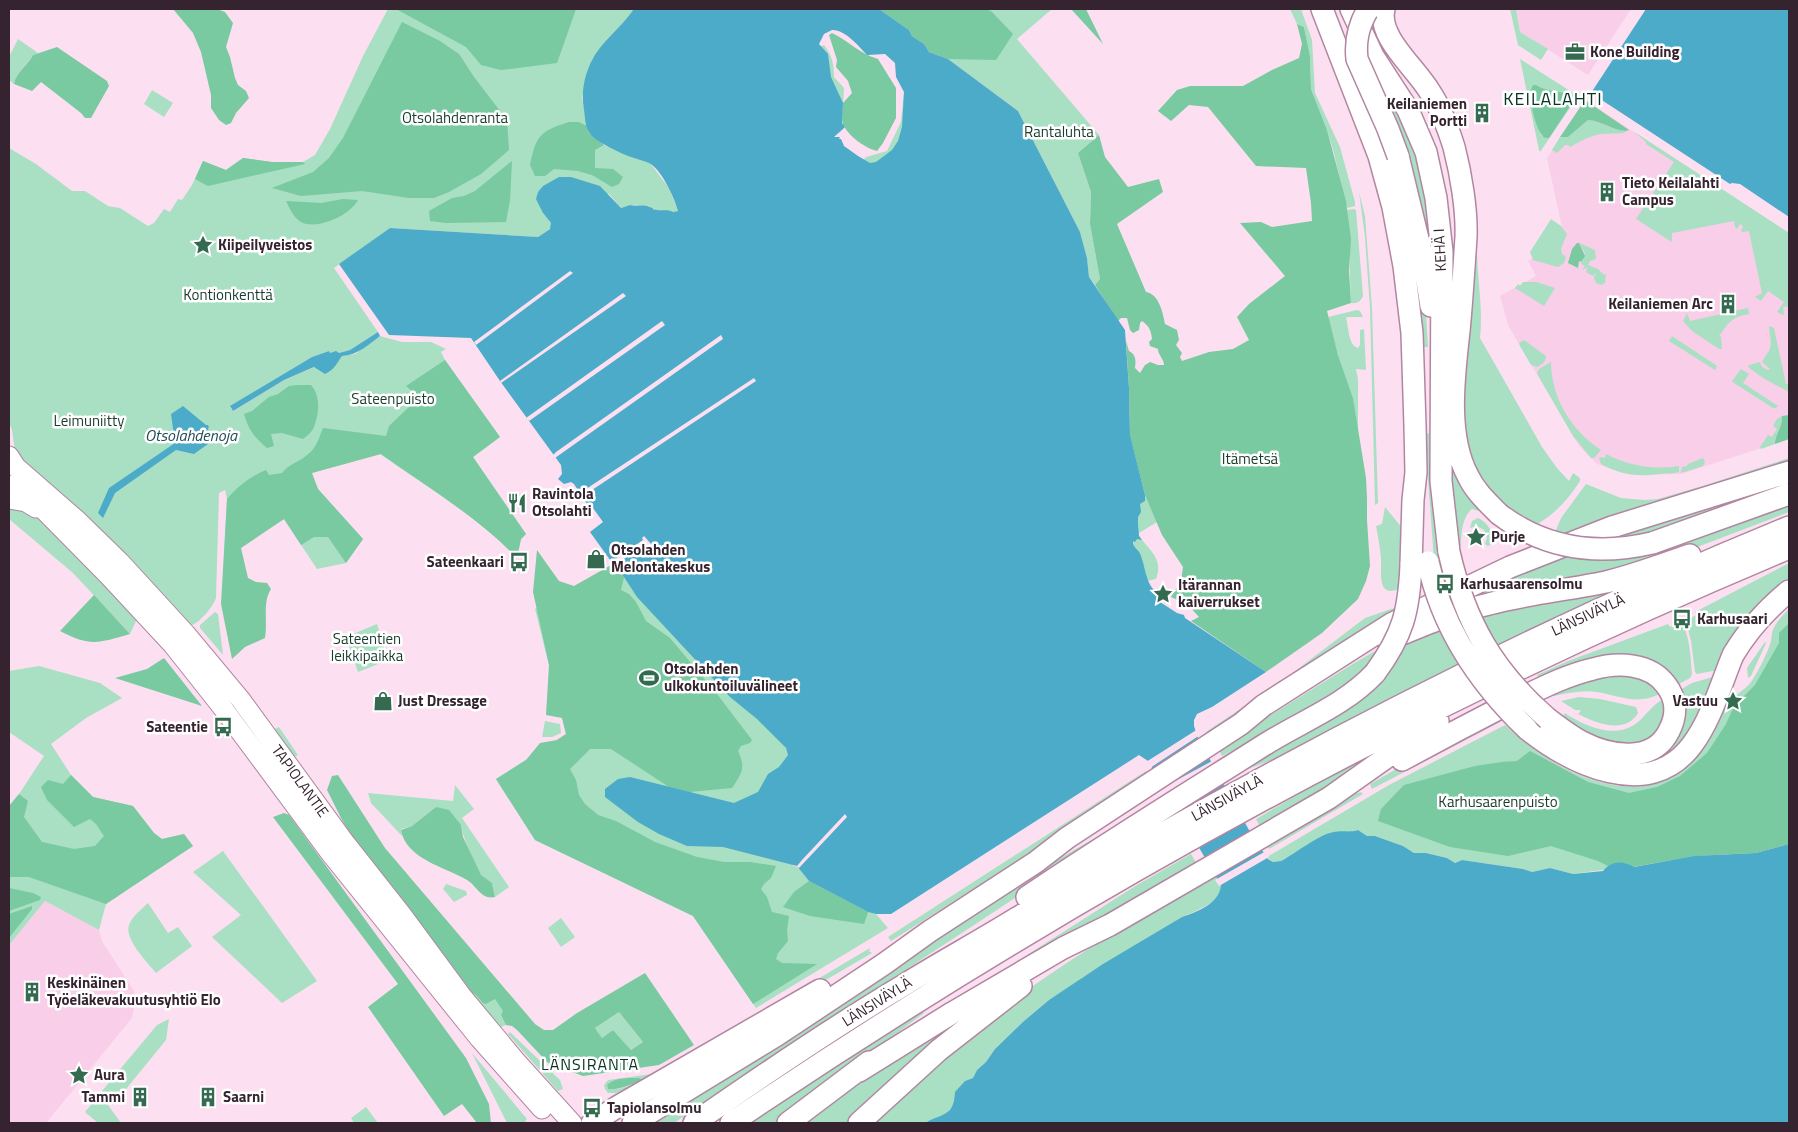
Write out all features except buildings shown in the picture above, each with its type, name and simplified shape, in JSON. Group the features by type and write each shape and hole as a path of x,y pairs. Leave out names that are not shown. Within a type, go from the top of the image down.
{"highway":[{"path":"633,1123 776,1035 1036,862 1072,845 1160,794 1227,765 1338,703 1364,685 1375,673 1396,642 1403,625 1409,596 1420,564 1422,499 1416,472 1412,333 1404,266 1394,207 1379,156 1322,9"},
{"path":"1441,333 1432,318 1425,268 1398,156 1357,59 1357,36 1360,23 1368,9 1384,25 1388,37 1423,82 1439,109 1454,147 1466,234 1456,352"},
{"name":"KEHÄ I","path":"1329,798 1345,793 1452,732 1533,692 1594,668 1627,666 1643,668 1651,672 1663,680 1673,696 1675,713 1671,728 1662,743 1652,750 1629,755 1615,754 1583,743 1548,719 1514,686 1483,643 1461,598 1449,552 1441,481 1442,252 1436,198 1426,152 1408,110 1373,56 1368,9"},
{"path":"1426,152 1438,172 1451,221 1456,352 1455,431 1460,455 1468,476 1474,486 1499,514 1533,535 1562,545 1614,550 1652,543 1789,494"},
{"path":"1241,724 1264,705 1391,624 1510,566 1612,527 1789,472"},
{"path":"903,985 1160,794 1212,742 1355,657 1433,621 1489,604 1637,573 1789,521"},
{"name":"LÄNSIVÄYLÄ","path":"731,1123 912,1005 1185,832 1240,801 1328,743 1524,646 1701,564 1789,527"},
{"name":"LÄNSIVÄYLÄ","path":"1240,801 1568,646 1789,548"},
{"path":"859,1071 952,1013 1063,948 1110,925 1329,798 1409,741 1474,700 1550,663 1610,641 1740,584 1789,556"},
{"path":"1420,564 1463,651 1491,691 1527,730 1542,742 1566,756 1594,769 1621,773 1646,774 1660,770 1683,756 1700,732 1733,655 1751,628 1764,613 1789,591"},
{"path":"788,1123 859,1071 902,1035 945,1003 1165,859 1185,832"},
{"name":"LÄNSIVÄYLÄ","path":"694,1123 903,985 1092,874 1185,832"},
{"path":"859,1123 939,1050 987,1012 1110,925"},
{"path":"592,1123 672,1074 878,956 930,931"}],"main road":[{"name":"TAPIOLANTIE","path":"9,456 16,467 78,521 147,590 213,665 346,844 545,1103 554,1123"},
{"name":"TAPIOLANTIE","path":"9,485 19,488 28,494 108,575 173,646 222,707 331,854 479,1038 545,1103 572,1123"},
{"path":"9,499 26,502 46,513"}],"shaded area":[{"path":"1516,9 1631,9 1588,75 1520,32"},
{"path":"1585,100 1789,233 1789,439 1681,474 1632,475 1597,464 1580,447 1573,436 1508,325 1500,296 1536,276 1528,261 1565,241 1547,158"},
{"path":"45,901 99,930 102,941 134,991 135,1003 132,1018 46,1123 9,1123 9,945"}],"green space":[{"path":"173,9 217,9 225,12 233,23 226,47 238,85 246,91 249,98 236,113 231,123 226,125 219,120 211,108 211,95 201,52 193,33"},
{"path":"388,9 634,9 629,17 606,40 592,60 582,97 587,126 589,133 604,145 650,163 669,188 678,211 655,210 649,206 630,205 621,208 609,194 543,213 551,223 551,228 538,237 390,228 334,268 378,332 350,350 339,353 330,353 329,351 312,357 230,407 233,411 284,380 315,367 325,373 342,356 355,354 380,336 402,342 431,342 446,349 441,352 445,360 500,437 473,457 526,534 521,539 517,558 469,516 380,454 311,473 318,489 363,539 346,563 317,569 284,519 224,558 227,499 225,490 219,493 216,598 204,616 188,627 23,466 15,451 9,422 9,148 36,164 72,191 85,191 108,206 120,208 148,226 154,223 164,209 170,212 178,199 182,200 192,185 203,161 226,170 243,158 272,162 303,162 315,155 330,129 363,56"},
{"path":"396,9 576,9 557,63 501,70 481,65 466,47"},
{"path":"879,9 984,9 991,11 1013,34 996,60 948,59 929,52 924,44 912,36 909,30"},
{"name":"Rantaluhta","path":"985,9 1052,9 1017,39 1099,135 1078,153 1091,192 1090,224 1100,279 1095,285 1089,277 1087,258 1080,232 1018,111 948,59 996,59"},
{"path":"1071,9 1086,9 1103,44"},
{"path":"1290,9 1301,9 1312,40 1315,93 1340,147 1355,206 1347,208 1334,153 1311,89 1310,56 1304,27 1297,24"},
{"path":"1510,9 1516,9 1520,32 1548,49 1541,60 1518,45"},
{"name":"Otsolahdenranta","path":"402,22 440,41 459,54 507,120 509,150 481,174 434,198 409,198 362,191 301,196 272,188 313,172 329,158 343,138"},
{"name":"Itämetsä","path":"1297,24 1304,27 1310,56 1311,89 1327,130 1346,201 1351,239 1349,271 1351,303 1327,311 1338,355 1353,398 1366,478 1370,566 1358,599 1322,633 1266,672 1191,621 1199,617 1187,604 1171,597 1181,581 1183,567 1162,535 1145,495 1130,436 1126,341 1129,351 1135,358 1135,368 1140,373 1145,365 1150,362 1158,365 1164,365 1164,363 1158,349 1150,346 1149,342 1152,336 1149,328 1142,321 1139,330 1133,333 1130,330 1127,318 1121,318 1118,321 1095,285 1100,279 1090,224 1091,192 1078,153 1099,135 1105,157 1128,187 1159,179 1163,192 1117,224 1146,292 1150,293 1157,300 1162,310 1165,324 1177,330 1179,340 1176,345 1182,353 1180,357 1182,361 1209,352 1233,349 1249,340 1237,317 1249,304 1285,276 1240,223 1261,222 1272,227 1312,221 1306,168 1256,166 1208,107 1189,105 1171,121 1158,111 1177,90 1190,86 1243,86 1299,58 1302,44"},
{"path":"832,33 866,54 878,59 896,88 896,118 877,151 857,141 843,124 843,103 852,93 848,81 836,67 837,60 829,35"},
{"path":"18,39 38,53 33,55 19,72 14,84 9,80 9,57"},
{"path":"824,45 832,60 834,77 844,88 842,123 845,127 839,133 840,129 819,47"},
{"path":"57,47 107,81 109,86 91,118 85,118 41,82 32,91 14,84 17,76 33,55"},
{"path":"1520,59 1578,96 1540,152","holes":["1536,85 1544,89 1569,94 1549,138 1541,135 1534,115"]},
{"path":"1377,82 1404,129 1420,166 1427,197 1433,252 1429,254"},
{"path":"1533,85 1576,97 1549,138 1545,138 1539,131 1534,118 1531,103 1531,89"},
{"path":"152,90 173,103 164,117 144,104"},
{"path":"904,92 907,128 884,165 861,162 866,157 887,151 901,122"},
{"path":"1585,100 1629,130 1614,129 1599,122 1588,120 1568,137 1560,137"},
{"path":"1588,120 1599,122 1614,129 1629,130 1623,133 1593,136 1570,147 1565,145 1557,153 1552,150 1560,137 1568,137"},
{"path":"569,122 579,122 587,126 589,133 604,145 595,150 595,168 613,169 623,177 619,184 612,187 592,175 578,171 554,169 545,176 535,176 530,165 537,141 545,132"},
{"path":"1633,131 1789,233 1789,306 1783,307 1783,315 1777,312 1784,302 1768,291 1761,301 1755,297 1762,293 1749,231 1741,231 1743,226 1740,224 1737,229 1734,221 1672,233 1672,242 1636,219 1674,162 1646,144"},
{"path":"243,158 272,162 303,162 305,164 208,186 195,179 203,161 226,170"},
{"path":"512,161 510,200 506,222 446,223 430,221 429,211 452,198 464,196 475,191"},
{"path":"1359,192 1365,216 1372,308 1378,503 1375,505 1370,308 1365,237"},
{"path":"343,199 358,200 354,206 342,215 318,224 303,223 297,219 286,201 321,203"},
{"path":"1347,210 1356,210 1363,296 1358,302 1351,303"},
{"path":"1551,219 1561,226 1567,234 1561,249 1562,254 1566,257 1564,263 1558,267 1533,260 1530,252"},
{"path":"1579,243 1595,250 1596,259 1590,261 1588,265 1598,269 1604,275 1606,274 1605,283 1601,285 1596,283 1594,278 1596,273 1593,276 1586,272 1588,267 1582,270 1585,266 1581,264 1585,253"},
{"path":"1579,243 1585,256 1581,262 1579,261 1578,268 1568,263 1572,249"},
{"path":"1470,255 1477,255 1481,307 1480,338 1542,447 1557,468 1569,481 1573,473 1580,478 1580,481 1560,507 1534,526 1504,507 1476,475 1463,431"},
{"path":"1416,280 1425,297 1428,347 1422,347"},
{"path":"1523,282 1536,282 1555,288 1544,306 1515,288"},
{"path":"1748,308 1749,314 1732,320 1719,335 1721,337 1722,349 1719,349 1692,331 1683,321 1687,313 1690,321"},
{"path":"1357,310 1360,311 1363,317 1346,318 1352,343 1358,348 1360,345 1360,330 1364,329 1366,370 1356,369 1358,379 1358,433 1353,398 1338,355 1328,317"},
{"path":"1769,326 1774,328 1786,384 1789,384 1789,392 1763,378 1748,367 1760,362 1764,368 1770,369 1762,362 1770,348"},
{"path":"1672,336 1717,366 1715,370 1669,341"},
{"path":"1524,340 1546,356 1542,364 1537,367 1531,365 1519,343"},
{"path":"445,360 500,437 473,457 526,534 521,539 517,558 469,516 381,454 312,473 318,489 363,539 346,563 328,537 314,537 301,545 284,519 241,548 248,578 256,582 267,583 271,589 266,606 265,638 245,647 232,659 221,604 227,499 255,475 266,470 269,475 282,473 288,467 304,458 315,446 323,428 386,436 389,426 410,406 413,392 406,386"},
{"path":"1551,362 1555,388 1565,412 1581,433 1601,450 1594,458 1591,458 1573,436 1537,373 1539,369"},
{"path":"1741,369 1749,374 1743,383 1778,406 1776,408 1773,408 1732,381"},
{"path":"311,385 314,389 318,400 318,411 314,427 303,439 282,433 271,434 274,446 267,448 253,433 244,414 252,411 269,397 278,394 289,386"},
{"path":"1789,415 1789,439 1775,444 1782,416"},
{"path":"1782,416 1775,444 1761,449 1760,447 1768,435 1772,437 1777,429 1773,426 1777,419"},
{"path":"1429,433 1429,459 1442,556 1434,560 1425,434"},
{"path":"1451,448 1484,511 1472,509 1469,512 1463,526 1461,546 1457,548 1451,501"},
{"path":"1606,454 1624,462 1642,466 1660,468 1679,466 1679,472 1644,475 1623,473 1601,464 1599,458 1605,458"},
{"path":"1703,458 1705,462 1703,466 1681,473 1682,467"},
{"path":"1789,458 1789,466 1530,548 1529,546 1556,530 1561,518 1586,484 1621,498 1658,499"},
{"path":"1789,477 1789,484 1651,535 1595,542"},
{"path":"1145,495 1157,522 1139,533 1139,536 1157,560 1158,572 1156,579 1147,581 1155,591 1153,592 1106,547 1128,508 1145,501"},
{"path":"1789,501 1789,512 1641,566 1484,599 1480,587 1566,555"},
{"path":"9,503 36,513 135,615 136,621 130,634 73,573 9,519"},
{"path":"1385,507 1403,529 1401,588 1393,591 1384,588 1382,583 1381,554 1376,526 1382,524"},
{"path":"1478,518 1489,528 1496,541 1488,546 1485,544 1487,538 1484,530 1477,526 1470,528 1472,521"},
{"path":"537,550 559,581 574,586 613,564 624,577 621,590 629,594 636,602 646,621 670,638 717,694 752,740 750,743 741,746 738,751 742,762 742,770 732,788 689,792 669,787 611,749 590,749 570,769 576,780 579,795 585,804 598,815 616,821 655,842 697,857 724,862 750,862 776,866 771,878 761,889 767,897 772,912 789,916 788,941 778,953 776,959 782,963 817,964 753,1004 693,916 535,840 496,779 526,760 540,743 557,740 566,734 562,718 546,715 549,665 533,592"},
{"path":"1789,563 1789,581 1718,670 1697,674 1695,672 1686,621 1696,615 1695,612"},
{"path":"613,564 786,748 789,755 792,865 799,868 809,881 868,912 876,914 888,928 756,1008 693,916 535,840 496,779 566,734 535,609"},
{"path":"1665,569 1278,758 1239,772 1358,679 1313,708 1222,756 1218,748 1375,651 1431,627"},
{"path":"94,595 130,634 95,642 80,639 60,631"},
{"path":"1403,605 1208,735 1206,732 1286,678 1365,618"},
{"name":"Karhusaarenpuisto","path":"1789,609 1789,844 1573,874 1550,868 1532,872 1462,860 1455,863 1447,858 1426,853 1414,853 1403,846 1375,836 1367,836 1358,830 1334,832 1281,861 1273,862 1267,857 1389,785 1505,725 1545,757 1569,770 1594,780 1620,786 1645,786 1669,778 1699,755 1711,736 1721,712 1730,700 1750,683 1765,656 1774,627"},
{"path":"215,612 218,614 223,655 200,628 200,625"},
{"path":"1680,622 1688,639 1692,674 1690,678 1675,686 1658,668 1539,680 1537,675 1568,661 1668,624 1670,627"},
{"name":"Karhusaarenpuisto","path":"1789,623 1789,844 1756,853 1694,856 1633,867 1621,863 1608,866 1551,846 1508,856 1450,847 1378,821 1381,809 1404,785 1475,766 1517,761 1530,751 1588,782 1629,793 1657,787 1680,776 1707,753 1726,724 1734,706 1755,685 1779,643 1779,633"},
{"name":"Sateentien leikkipaikka","path":"377,624 388,660 358,672 346,637"},
{"path":"1765,642 1751,676 1748,678 1747,668"},
{"path":"164,658 202,706 115,678 147,669"},
{"path":"39,666 100,683 122,698 86,718 51,744 71,775 93,797 133,806 154,833 162,839 184,834 193,846 106,904 99,930 45,901 9,945 9,806 44,756 9,732 9,671"},
{"path":"1613,674 1646,678 1661,693 1645,699 1629,699 1591,691 1554,696 1550,693 1499,718 1500,722 1372,789 1370,784 1414,759 1553,690"},
{"path":"1716,676 1693,733 1654,765 1555,741 1646,760 1678,691 1692,683"},
{"path":"1579,697 1600,699 1636,707 1638,713 1626,724 1610,725 1593,721 1578,714 1581,711 1575,710 1561,701"},
{"path":"1664,699 1666,709 1659,732 1640,745 1606,742 1561,719 1565,713 1582,723 1601,730 1620,730 1638,722 1653,706"},
{"path":"545,721 560,724 561,733 552,737 542,737"},
{"path":"279,727 298,755 291,759 275,729"},
{"path":"1420,727 1261,829 1256,819"},
{"path":"1146,771 1149,775 978,886 891,941 888,937"},
{"path":"71,775 93,797 133,806 154,833 162,839 184,834 193,846 106,904 29,877 9,877 9,806 19,794 28,801 24,817 42,842 74,849 95,846 104,836 90,819 74,827 47,800 41,787 48,780 63,784"},
{"path":"338,775 385,848 535,1024 544,1030 553,1030 577,1013 645,973 694,1045 659,1065 583,1076 548,1063 517,1030 512,1026 506,1025 501,1015 503,1011 495,999 486,1004 483,1003 477,996 462,986 365,859 327,790 332,776","holes":["619,1012 643,1042 631,1050 613,1030 602,1038 595,1028"]},
{"path":"455,785 474,809 462,818 509,887 495,897 492,883 479,873 476,867 461,825 436,807 412,826 401,829 402,836 371,803 368,793 453,801"},
{"path":"1361,792 1363,794 1269,849 1267,845 1351,795"},
{"path":"436,807 449,810 461,825 463,837 481,875 492,883 495,897 483,895 467,880 418,855 404,840 401,830 412,826"},
{"path":"284,813 289,815 466,1058 489,1104 491,1123 477,1123 462,1104 444,1116 368,1007 398,984 273,817"},
{"path":"1138,813 1023,893 789,1045 674,1123 651,1123 1057,860"},
{"path":"223,851 317,981 282,1003 212,937 241,915 193,872"},
{"path":"1191,854 1198,866 1031,960 1027,955 1137,885"},
{"path":"1215,875 1222,885 1222,891 1213,901 1182,917 1083,977 1049,1000 995,1049 986,1062 977,1070 973,1078 965,1081 955,1103 946,1114 924,1123 870,1123 954,1048 1020,995 1106,938"},
{"path":"809,881 868,912 864,924 810,916 783,907 794,892"},
{"path":"446,884 466,891 467,895 454,902 443,889"},
{"path":"9,888 33,893 41,897 40,900 9,911"},
{"path":"148,903 168,933 178,927 192,946 156,973 137,950 128,931 132,919"},
{"path":"32,906 32,909 9,938 9,914"},
{"path":"561,918 575,937 561,947 548,928"},
{"path":"870,948 869,951 872,953 689,1060 631,1088 616,1093 608,1093 605,1089 604,1085 608,1080 622,1078 610,1082 607,1085 608,1089 630,1086 642,1079 623,1078 652,1074 671,1066"},
{"path":"462,987 486,1004 495,998 504,1012 501,1015 506,1025 498,1028"},
{"path":"921,1010 924,1013 777,1123 748,1123"},
{"path":"619,1012 643,1042 631,1050 613,1030 602,1038 595,1028"},
{"path":"169,1019 166,1040 113,1105 102,1091 157,1025"},
{"path":"941,1028 947,1037 850,1123 800,1123 880,1065"},
{"path":"510,1032 560,1080 563,1089 558,1091 508,1034"},
{"path":"472,1053 527,1119 525,1121 528,1123 507,1123"},
{"path":"622,1078 642,1079 630,1085 617,1089 608,1089 607,1085 610,1082"},
{"path":"100,1094 121,1123 98,1123 85,1112"},
{"path":"366,1107 378,1123 354,1123 351,1118"}],"water":[{"path":"634,9 879,9 909,30 912,36 924,44 929,52 948,59 1018,111 1080,232 1087,258 1089,277 1125,330 1130,435 1145,495 1145,501 1140,504 1141,512 1138,517 1139,536 1142,540 1137,539 1135,542 1133,541 1133,544 1140,554 1151,587 1159,594 1158,600 1160,602 1177,613 1184,615 1185,618 1266,672 1212,707 1197,714 1194,726 1198,738 1249,830 1268,859 1273,862 1281,861 1327,834 1337,831 1358,830 1367,836 1375,836 1403,846 1414,853 1426,853 1447,858 1455,863 1462,860 1532,872 1550,868 1573,874 1603,871 1613,863 1626,863 1634,867 1694,856 1756,853 1789,844 1789,1123 925,1123 950,1110 955,1092 965,1081 973,1078 977,1070 986,1062 995,1049 1049,1000 1103,964 1182,917 1207,906 1217,897 1221,885 1148,761 1139,755 891,914 868,912 809,881 797,866 723,847 687,846 659,834 638,822 605,797 605,789 618,779 630,777 734,803 758,792 768,774 779,767 788,755 786,748 757,719 730,697 637,597 590,532 603,522 593,508 589,507 574,484 571,482 564,484 558,479 562,474 561,465 471,338 389,335 339,264 390,228 538,237 550,229 551,223 536,199 538,192 543,186 559,177 571,177 600,186 621,208 630,205 673,212 678,211 667,184 654,166 623,154 602,143 592,136 586,124 583,91 589,68 600,47","holes":["837,30 851,39 867,55 885,54 895,63 896,77 904,92 902,127 898,141 892,150 876,162 870,163 858,156 844,146 841,139 839,139 840,137 834,137 845,127 842,123 843,103 831,77 828,54 819,44 824,34"]},
{"path":"1646,9 1789,9 1789,217 1740,184 1730,184 1591,93"},
{"name":"Otsolahdenoja","path":"378,332 380,336 358,352 342,356 333,368 325,374 314,367 284,380 233,411 230,406 312,357 329,351 330,353 336,351 339,353 350,350"},
{"name":"Otsolahdenoja","path":"183,406 208,425 208,444 194,454 176,450 115,493 103,518 98,513 109,488 175,443 171,414"}],"pier":[{"path":"570,271 573,273 476,345 474,342"},
{"path":"623,293 626,296 501,383 500,381"},
{"path":"662,321 665,325 529,421 526,418"},
{"path":"721,335 723,339 555,458 553,455 556,452"},
{"path":"754,378 756,381 582,496 580,493"},
{"path":"644,536 652,545 649,547 646,544 621,561 619,560 613,564 611,562 643,540"},
{"path":"1198,729 1200,735 1150,768 1146,762"},
{"path":"1214,760 1223,778 1173,808 1162,788"},
{"path":"845,814 847,817 799,868 797,866 802,860"},
{"path":"1266,851 1269,857 1219,886 1215,880"}],"place":[{"name":"Kone Building","path":"1575,52"},
{"name":"Keilaniemen Portti","path":"1482,113"},
{"name":"Tieto Keilalahti Campus","path":"1607,192"},
{"name":"Kiipeilyveistos","path":"203,245"},
{"name":"Keilaniemen Arc","path":"1728,304"},
{"name":"Ravintola Otsolahti","path":"517,503"},
{"name":"Purje","path":"1476,537"},
{"name":"Otsolahden Melontakeskus","path":"596,559"},
{"name":"Sateenkaari","path":"519,562"},
{"name":"Karhusaarensolmu","path":"1445,584"},
{"name":"Itärannan kaiverrukset","path":"1163,594"},
{"name":"Karhusaari","path":"1682,619"},
{"name":"Otsolahden ulkokuntoiluvälineet","path":"649,678"},
{"name":"Just Dressage","path":"383,701"},
{"name":"Vastuu","path":"1733,701"},
{"name":"Sateentie","path":"223,727"},
{"name":"Keskinäinen Työeläkevakuutusyhtiö Elo","path":"32,992"},
{"name":"Aura","path":"79,1075"},
{"name":"Tammi","path":"140,1097"},
{"name":"Saarni","path":"208,1097"},
{"name":"Tapiolansolmu","path":"592,1108"}],"district":[{"name":"KEILALAHTI","path":"1553,99"},
{"name":"LÄNSIRANTA","path":"590,1064"}],"park label":[{"name":"Kontionkenttä","path":"228,295"},
{"name":"Sateenpuisto","path":"393,399"},
{"name":"Leimuniitty","path":"89,421"}]}
